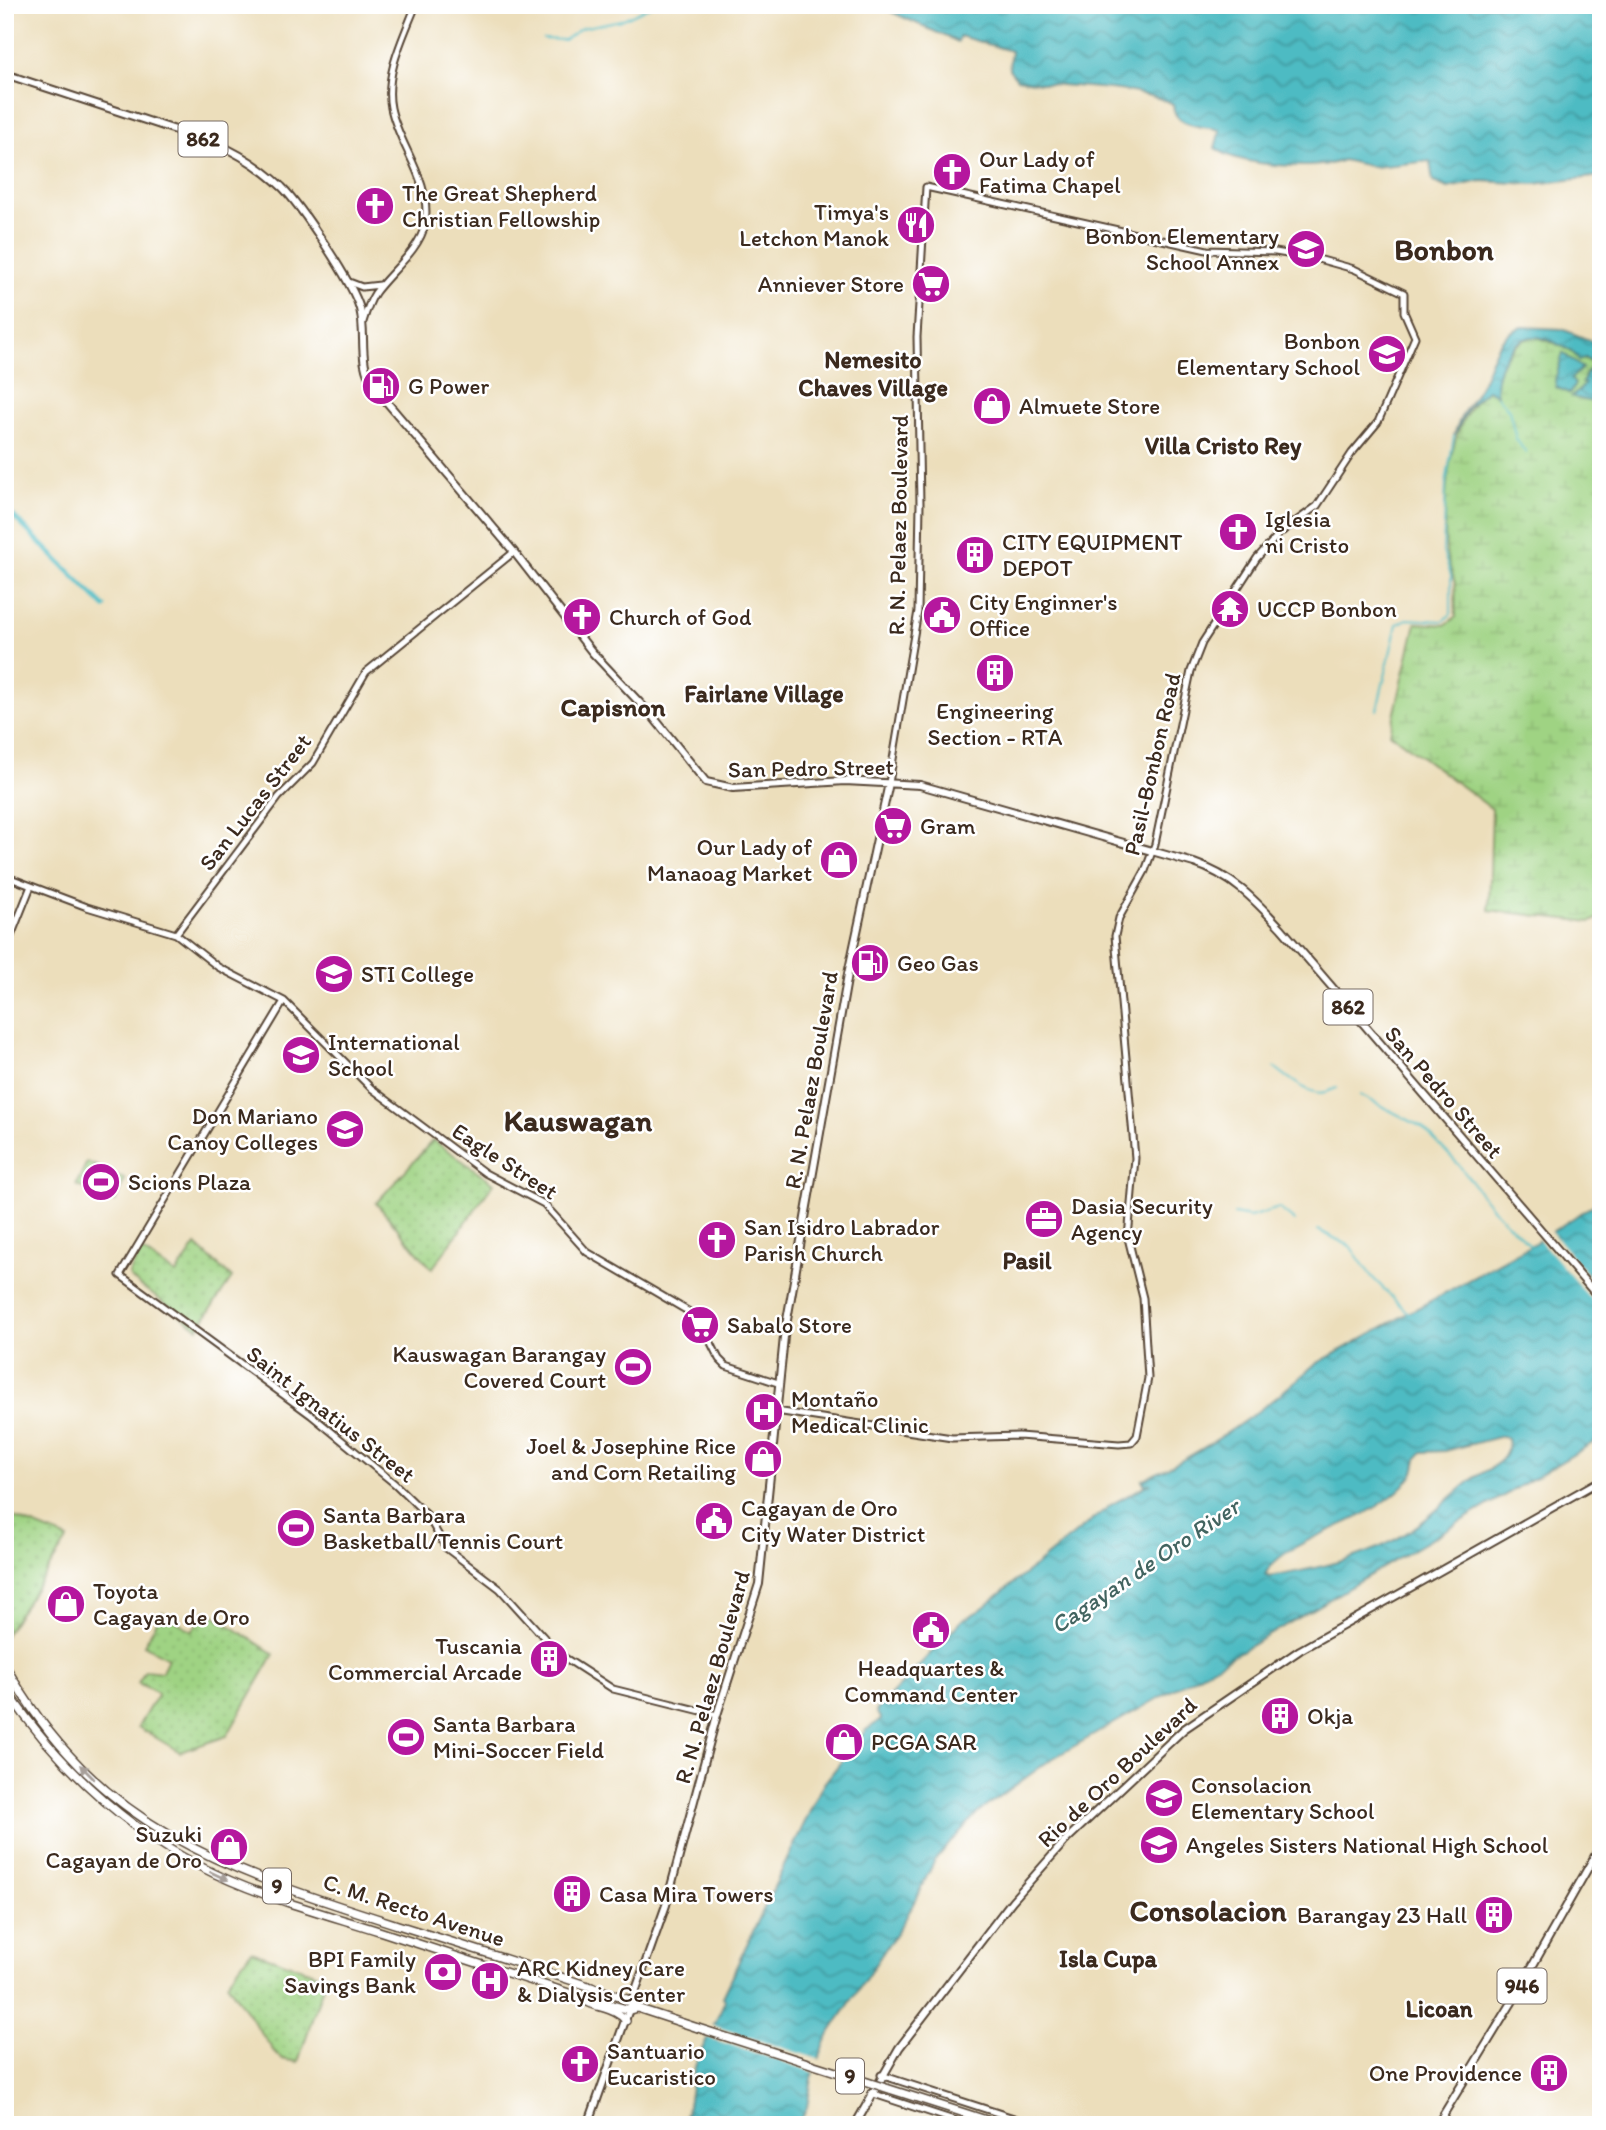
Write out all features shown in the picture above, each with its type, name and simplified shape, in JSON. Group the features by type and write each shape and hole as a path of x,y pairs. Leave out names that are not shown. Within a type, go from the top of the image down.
{"highway":[{"name":"C. M. Recto Avenue","path":"5,1665 50,1731 84,1770 155,1827 228,1867 274,1885 493,1955 698,2028 1002,2125"},
{"name":"C. M. Recto Avenue","path":"5,1688 52,1749 109,1805 162,1844 231,1882 578,1996 633,2006"},
{"path":"109,1805 115,1797"},
{"path":"393,1936 397,1924"},
{"path":"489,1967 493,1955"},
{"path":"578,1996 584,2001 619,2014 626,2021"}],"main road":[{"name":"862","path":"5,74 236,152 283,188 347,282 358,303 362,323"},
{"name":"San Pedro Street","path":"362,323 363,359 370,382 514,552 592,652 654,718 706,782 733,788 845,781 920,785 1217,872 1253,897 1601,1300"},
{"name":"R. N. Pelaez Boulevard","path":"588,2125 633,2006 675,1877 717,1715 754,1607 763,1568 778,1383 848,974 889,783"},
{"name":"Rio de Oro Boulevard","path":"855,2125 881,2075 943,1988 1043,1864 1184,1729 1300,1650 1601,1480"},
{"name":"946","path":"1437,2125 1518,1992 1601,1844"}],"street":[{"name":"San Pedro Street","path":"362,323 373,297 419,238 426,215 417,170 393,113 390,99 396,56 416,5"},
{"name":"R. N. Pelaez Boulevard","path":"889,783 911,666 919,587 917,371 926,187 1207,250 1265,251 1318,259 1354,269 1404,293"},
{"path":"347,282 362,287 383,284"},
{"name":"Pasil-Bonbon Road","path":"776,1411 952,1438 1019,1436 1131,1443 1137,1436 1145,1400 1148,1363 1143,1298 1128,1238 1135,1158 1115,936 1119,918 1153,852 1191,671 1202,643 1257,558 1280,533 1317,506 1352,453 1378,422 1415,340 1404,312 1404,293"},
{"name":"San Lucas Street","path":"176,934 261,820 313,763 366,672 393,647 514,552"},
{"path":"5,876 99,911 176,934"},
{"path":"5,951 31,886"},
{"name":"Eagle Street","path":"176,934 218,967 284,1001 371,1088 485,1173 539,1200 587,1252 698,1317 719,1359 726,1366 778,1383"},
{"name":"Saint Ignatius Street","path":"284,1001 120,1275 311,1415 395,1484 427,1516 448,1549 500,1589 542,1639 559,1654 613,1689 717,1715"},
{"path":"881,2075 1034,2125"},
{"path":"922,2110 929,2091"},
{"path":"871,2093 969,2125"}],"green space":[{"path":"1534,336 1562,346 1601,368 1601,917 1591,922 1489,910 1492,809 1390,733 1416,623 1445,625 1456,617 1455,584 1447,556 1445,511 1450,465 1462,422 1473,404 1487,390 1496,395 1497,376 1510,351"},
{"path":"433,1140 494,1183 432,1269 376,1203"},
{"name":"Scions Plaza","path":"87,1162 125,1179 115,1202 76,1185"},
{"path":"196,1245 232,1278 198,1328 130,1278 129,1274 141,1250 176,1274"},
{"path":"5,1514 68,1539 5,1635"},
{"path":"206,1610 274,1654 227,1736 180,1752 138,1727 158,1693 138,1683 145,1670 162,1672 168,1658 144,1645 162,1612 192,1631"},
{"path":"251,1951 326,1977 298,2062 282,2059 275,2053 227,1983"}],"water":[{"path":"876,5 1601,5 1601,176 1534,184 1481,181 1448,188 1433,182 1430,161 1374,167 1343,160 1298,166 1242,159 1215,148 1220,130 1183,121 1174,112 1173,104 1167,101 1110,89 1017,79 1009,69 1011,51 960,36 958,42"},
{"path":"1523,327 1562,329 1596,343 1601,346 1601,368 1585,358 1579,361 1570,351 1547,339 1536,337 1518,342 1500,367 1497,395 1487,390 1468,407 1454,436 1459,421 1482,382 1496,349 1507,335"},
{"path":"1563,353 1582,368 1571,379 1575,384 1570,394 1556,387 1555,380"},
{"path":"1588,370 1601,381 1601,404 1572,397 1585,384 1582,383"},
{"name":"Cagayan de Oro River","path":"1601,1200 1601,1438 1269,1635 1050,1760 977,1813 935,1860 907,1916 828,2036 812,2078 807,2107 798,2125 681,2125 687,2111 694,2069 725,2000 722,1997 822,1786 866,1730 881,1720 876,1711 962,1620 979,1611 1112,1504 1151,1483 1145,1485 1142,1480 1188,1457 1232,1429 1314,1365 1530,1246","holes":["1502,1436 1507,1438 1506,1453 1498,1463 1473,1479 1419,1524 1395,1540 1343,1561 1270,1577 1265,1575 1271,1565 1295,1547 1366,1513 1391,1497 1412,1476 1418,1457 1423,1452 1445,1451"]}],"pier":[{"path":"1549,1229 1601,1290 1601,1311 1537,1237"},
{"path":"711,2025 821,2060 817,2073 706,2037"}],"waterway":[{"path":"543,39 564,40 581,28 621,20 653,5"},
{"path":"1497,396 1509,410 1516,439 1526,453"},
{"path":"1377,710 1397,624 1407,619 1443,621 1451,614 1451,576 1443,552 1446,483 1454,436"},
{"path":"5,508 105,607"},
{"path":"1274,1067 1312,1091 1319,1093 1337,1088"},
{"path":"1360,1095 1422,1127 1458,1164 1492,1208 1532,1247"},
{"path":"1234,1214 1250,1217 1279,1208 1295,1221"},
{"path":"1318,1230 1350,1246 1372,1277 1410,1315"}],"place":[{"name":"Our Lady of Fatima Chapel","path":"952,172"},
{"name":"The Great Shepherd Christian Fellowship","path":"375,206"},
{"name":"Timya's Letchon Manok","path":"916,225"},
{"name":"Bonbon Elementary School Annex","path":"1306,249"},
{"name":"Anniever Store","path":"931,284"},
{"name":"Bonbon Elementary School","path":"1387,354"},
{"name":"G Power","path":"381,386"},
{"name":"Almuete Store","path":"992,406"},
{"name":"Iglesia ni Cristo","path":"1238,532"},
{"name":"CITY EQUIPMENT DEPOT","path":"975,555"},
{"name":"UCCP Bonbon","path":"1230,609"},
{"name":"City Enginner's Office","path":"942,615"},
{"name":"Church of God","path":"582,617"},
{"name":"Engineering Section - RTA","path":"995,673"},
{"name":"Gram","path":"893,826"},
{"name":"Our Lady of Manaoag Market","path":"839,860"},
{"name":"Geo Gas","path":"870,963"},
{"name":"STI College","path":"334,974"},
{"name":"International School","path":"301,1055"},
{"name":"Don Mariano Canoy Colleges","path":"345,1129"},
{"name":"Scions Plaza","path":"101,1182"},
{"name":"Dasia Security Agency","path":"1044,1219"},
{"name":"San Isidro Labrador Parish Church","path":"717,1240"},
{"name":"Sabalo Store","path":"700,1325"},
{"name":"Kauswagan Barangay Covered Court","path":"633,1367"},
{"name":"Montaño Medical Clinic","path":"764,1412"},
{"name":"Joel & Josephine Rice and Corn Retailing","path":"763,1459"},
{"name":"Cagayan de Oro City Water District","path":"714,1521"},
{"name":"Santa Barbara Basketball/Tennis Court","path":"296,1528"},
{"name":"Toyota Cagayan de Oro","path":"66,1604"},
{"name":"Headquartes & Command Center","path":"931,1630"},
{"name":"Tuscania Commercial Arcade","path":"549,1659"},
{"name":"Okja","path":"1280,1716"},
{"name":"Santa Barbara Mini-Soccer Field","path":"406,1737"},
{"name":"PCGA SAR","path":"844,1742"},
{"name":"Consolacion Elementary School","path":"1164,1798"},
{"name":"Angeles Sisters National High School","path":"1159,1845"},
{"name":"Suzuki Cagayan de Oro","path":"229,1847"},
{"name":"Casa Mira Towers","path":"572,1894"},
{"name":"Barangay 23 Hall","path":"1494,1915"},
{"name":"BPI Family Savings Bank","path":"443,1972"},
{"name":"ARC Kidney Care & Dialysis Center","path":"490,1981"},
{"name":"Santuario Eucaristico","path":"580,2064"},
{"name":"One Providence","path":"1549,2073"}],"district":[{"name":"Bonbon","path":"1444,250"},
{"name":"Nemesito Chaves Village","path":"873,374"},
{"name":"Villa Cristo Rey","path":"1223,446"},
{"name":"Fairlane Village","path":"764,694"},
{"name":"Capisnon","path":"613,707"},
{"name":"Kauswagan","path":"578,1121"},
{"name":"Pasil","path":"1027,1261"},
{"name":"Consolacion","path":"1208,1911"},
{"name":"Isla Cupa","path":"1108,1959"},
{"name":"Licoan","path":"1439,2009"}]}
